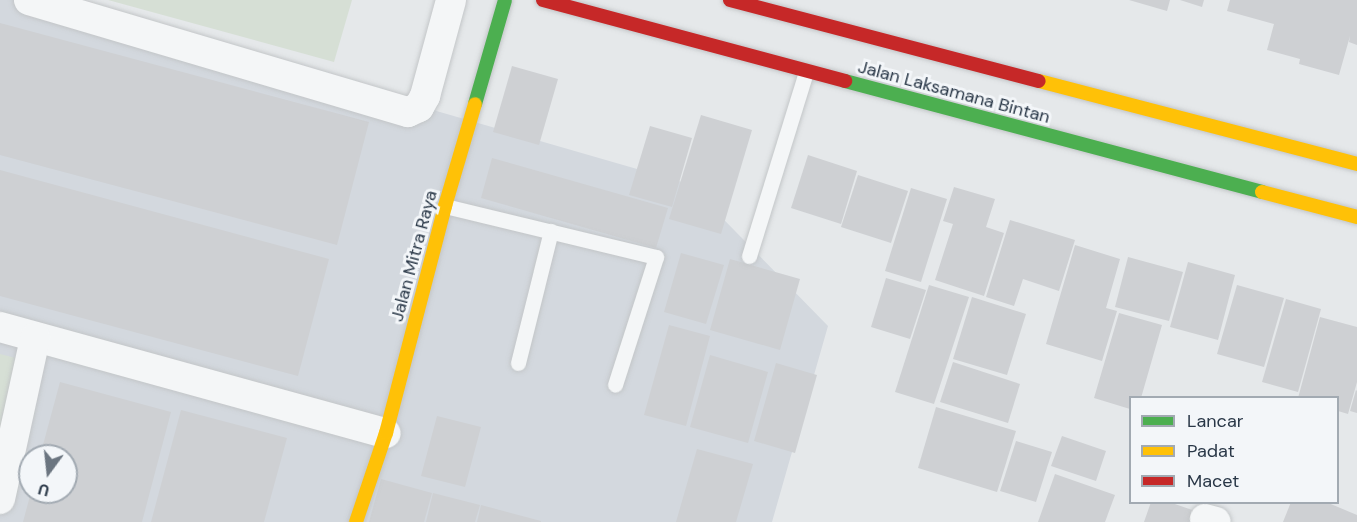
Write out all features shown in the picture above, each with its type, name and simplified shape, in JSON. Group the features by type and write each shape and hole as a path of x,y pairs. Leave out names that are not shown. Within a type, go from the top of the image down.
{"main road":[{"name":"Jalan Mitra Raya","path":"356,522 386,433 445,206 505,0"},
{"name":"Jalan Laksamana Bintan","path":"543,0 806,72 1357,217"},
{"name":"Jalan Laksamana Bintan","path":"730,0 819,29 1357,164"},
{"path":"806,72 812,53"}],"street":[{"path":"29,0 408,112 419,107 425,96 451,0"},
{"path":"0,327 386,433"},
{"path":"0,499 35,338"}],"lane":[{"path":"748,256 806,72"},
{"path":"445,206 656,257 615,386"},
{"path":"519,363 550,231"}],"shaded area":[{"path":"0,0 52,0 689,184 828,326 772,522 0,522"},
{"path":"108,0 352,0 334,62"},
{"path":"0,354 28,361 0,463"}],"building":[{"path":"1129,0 1170,0 1167,11"},
{"path":"1180,0 1204,0 1202,7"},
{"path":"1230,0 1357,0 1357,45 1349,42 1350,36 1339,75 1299,64 1300,59 1267,50 1274,24 1227,11"},
{"path":"0,23 369,122 337,245 0,155"},
{"path":"512,66 558,79 539,145 493,132"},
{"path":"701,115 752,130 721,234 669,219"},
{"path":"650,126 692,138 672,207 629,195"},
{"path":"808,155 857,171 841,224 791,208"},
{"path":"492,158 668,208 656,248 481,198"},
{"path":"0,170 329,259 298,376 0,296"},
{"path":"858,175 908,191 891,243 841,227"},
{"path":"954,187 995,199 986,227 1004,233 984,296 935,280 953,224 943,221"},
{"path":"911,188 947,199 921,282 885,271"},
{"path":"1010,220 1075,240 1059,291 1023,279 1014,306 986,297"},
{"path":"1075,245 1120,259 1106,308 1117,311 1102,361 1046,344"},
{"path":"681,253 724,265 706,324 664,312"},
{"path":"1128,257 1183,272 1169,321 1115,307"},
{"path":"730,259 800,279 780,350 710,330"},
{"path":"1188,262 1235,275 1218,340 1170,327"},
{"path":"886,278 926,290 910,339 871,327"},
{"path":"929,285 969,297 934,404 895,392"},
{"path":"1237,285 1284,298 1264,367 1217,354"},
{"path":"972,297 1026,314 1007,375 953,359"},
{"path":"1286,299 1321,309 1298,392 1262,382"},
{"path":"1119,313 1162,325 1142,396 1129,396 1129,409 1094,398"},
{"path":"1320,317 1357,327 1357,382 1348,414 1339,411 1339,396 1299,396"},
{"path":"669,325 710,336 686,426 644,415"},
{"path":"710,355 768,372 748,443 690,427"},
{"path":"953,362 1020,384 1008,423 940,402"},
{"path":"776,363 817,375 795,453 754,441"},
{"path":"60,382 171,412 142,522 23,522 28,504 78,504 78,444 43,444"},
{"path":"1357,391 1357,413 1350,411"},
{"path":"936,407 1016,431 997,492 918,468"},
{"path":"181,410 287,438 264,522 151,522"},
{"path":"437,416 481,427 465,487 421,476"},
{"path":"1062,436 1106,451 1096,481 1051,466"},
{"path":"1016,441 1052,452 1036,502 1000,491"},
{"path":"697,449 753,464 736,522 676,522"},
{"path":"1055,474 1115,495 1105,522 1038,522"},
{"path":"381,479 432,493 424,522 369,522"},
{"path":"433,493 480,505 475,522 426,522"},
{"path":"1150,504 1175,504 1201,513 1198,522 1144,522"},
{"path":"1290,504 1331,504 1357,515 1357,522 1283,522"},
{"path":"481,505 541,521 541,522 477,522"}],"traffic: fast":[{"path":"475,104 505,0"},
{"path":"845,81 1262,192"}],"traffic: slow":[{"path":"1039,81 1357,164"},
{"path":"356,522 386,433 445,206 475,104"},
{"path":"1262,192 1357,217"}],"traffic: jam":[{"path":"543,0 845,81"},
{"path":"730,0 1039,81"}]}
